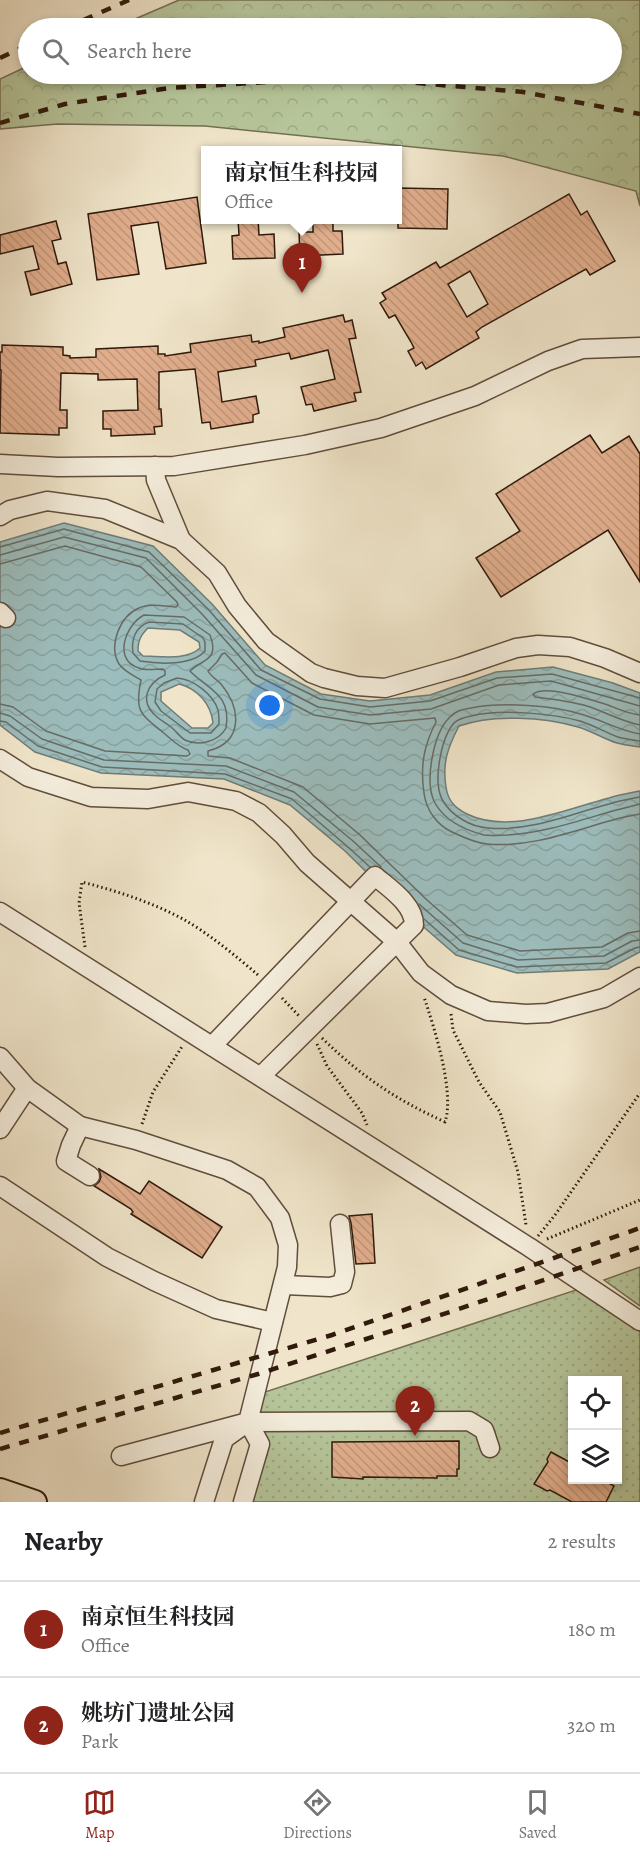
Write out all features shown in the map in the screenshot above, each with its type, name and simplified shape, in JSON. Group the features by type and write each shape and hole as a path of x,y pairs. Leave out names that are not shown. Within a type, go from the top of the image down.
{"main road":[{"path":"0,1490 35,1502"}],"lane":[{"path":"0,464 58,467 174,466 305,446 381,428 475,396 548,361 582,349 640,347"},
{"path":"155,466 156,480 181,540"},
{"path":"0,516 10,510 46,501 105,509 181,540 217,573 237,606 266,640 311,673 324,678 357,686 385,688 460,667 516,648 538,645 570,647 605,658 640,673"},
{"path":"0,759 28,777 91,797 148,798 188,792 236,801 259,813 283,835 307,862 397,942 421,974 451,995 488,1011 548,1013 604,998 640,977"},
{"path":"212,1046 375,876 406,905 414,919 414,925 261,1076"},
{"path":"0,912 529,1247 640,1321"},
{"path":"0,1057 27,1088 80,1126 136,1140 227,1170 257,1187 280,1218 288,1245 284,1285 248,1422 224,1439 204,1502"},
{"path":"0,1129 27,1088"},
{"path":"80,1126 70,1145 66,1161 90,1176"},
{"path":"0,1186 107,1257 154,1281 216,1309 273,1322"},
{"path":"284,1285 330,1287 342,1284 345,1272 340,1224"},
{"path":"121,1456 248,1422 469,1421 484,1430 490,1448"},
{"path":"243,1502 260,1444 248,1422"}],"path":[{"path":"89,969 79,903 82,882 119,891 183,920 237,957 270,985 350,1065 385,1091 412,1107 445,1122 448,1112 444,1071 436,1032 422,991"},
{"path":"451,995 449,1000 453,1030 479,1082 500,1112 518,1172 529,1247"},
{"path":"311,1028 327,1066 362,1113 380,1154"},
{"path":"136,1140 153,1092 190,1032"},
{"path":"529,1247 555,1215 640,1093"},
{"path":"529,1247 640,1200"}],"green space":[{"path":"179,0 640,0 640,206 636,191 503,156 205,126 57,124 0,129 0,79 18,71 18,84 622,84 622,18 137,18"},
{"path":"640,1267 640,1306 604,1280"},
{"path":"579,1289 640,1332 640,1502 251,1502 262,1393"}],"water":[{"path":"64,523 153,546 212,604 265,665 321,694 370,701 430,695 496,672 553,667 613,683 640,693 640,747 617,743 583,729 550,721 503,718 472,722 459,726 449,748 445,763 445,778 450,800 456,807 484,820 501,822 538,818 640,791 640,952 608,969 517,973 456,955 411,916 345,851 290,805 224,779 101,773 35,752 0,725 0,542","holes":["148,628 180,630 199,642 200,648 188,655 143,656 138,651 139,644","179,684 198,694 210,710 213,723 208,728 192,728 161,701 161,692"]}],"building":[{"path":"402,188 448,189 447,229 398,228 398,224 402,224"},
{"path":"569,194 581,215 587,211 615,261 590,275 586,269 482,327 476,332 479,338 426,369 422,362 416,366 408,351 414,348 411,342 395,315 389,318 380,303 386,299 382,293 436,262 440,268","holes":["470,271 488,304 467,317 448,284"]},
{"path":"197,197 206,263 166,269 158,222 131,226 139,274 97,280 88,214"},
{"path":"56,221 61,239 52,241 58,264 66,262 72,284 31,295 25,272 39,269 33,246 0,254 0,235"},
{"path":"238,224 258,224 259,235 274,234 275,258 233,259 232,236 239,235"},
{"path":"313,224 333,224 333,231 342,231 343,254 300,256 299,232 313,232"},
{"path":"343,315 345,322 352,320 356,338 349,339 361,392 354,393 356,401 314,411 312,404 306,405 301,387 335,379 328,350 291,359 289,353 255,360 256,366 218,372 222,402 256,396 259,413 253,415 253,422 211,429 210,422 202,423 195,369 159,372 159,409 161,409 162,426 154,427 155,434 111,436 111,429 103,429 103,411 138,410 137,379 98,380 98,374 61,373 60,410 67,410 67,428 59,428 59,435 0,433 0,352 2,352 2,345 63,347 63,355 70,356 70,358 96,357 96,349 158,346 158,354 165,354 165,356 191,352 190,344 251,335 252,342 259,341 259,343 285,337 283,328"},
{"path":"590,435 602,453 629,436 640,454 640,582 608,530 501,597 476,558 520,531 496,494"},
{"path":"99,1169 140,1194 149,1181 222,1227 202,1258 131,1214 133,1212 131,1209 94,1186 101,1177"},
{"path":"372,1214 375,1263 356,1264 349,1216"},
{"path":"459,1441 457,1476 363,1477 363,1479 332,1477 332,1442"},
{"path":"551,1452 568,1461 568,1484 611,1484 614,1486 606,1502 572,1502 534,1484 548,1462 547,1459"}],"railway":[{"path":"88,18 129,0"},
{"path":"0,58 18,50"},
{"path":"0,123 65,104 169,88 235,84"},
{"path":"429,84 523,92 640,114"},
{"path":"0,1433 332,1335 640,1228"},
{"path":"0,1449 258,1374 640,1247"}],"place":[{"name":"南京恒生科技园","path":"302,293"},
{"name":"姚坊门遗址公园","path":"415,1436"}]}
